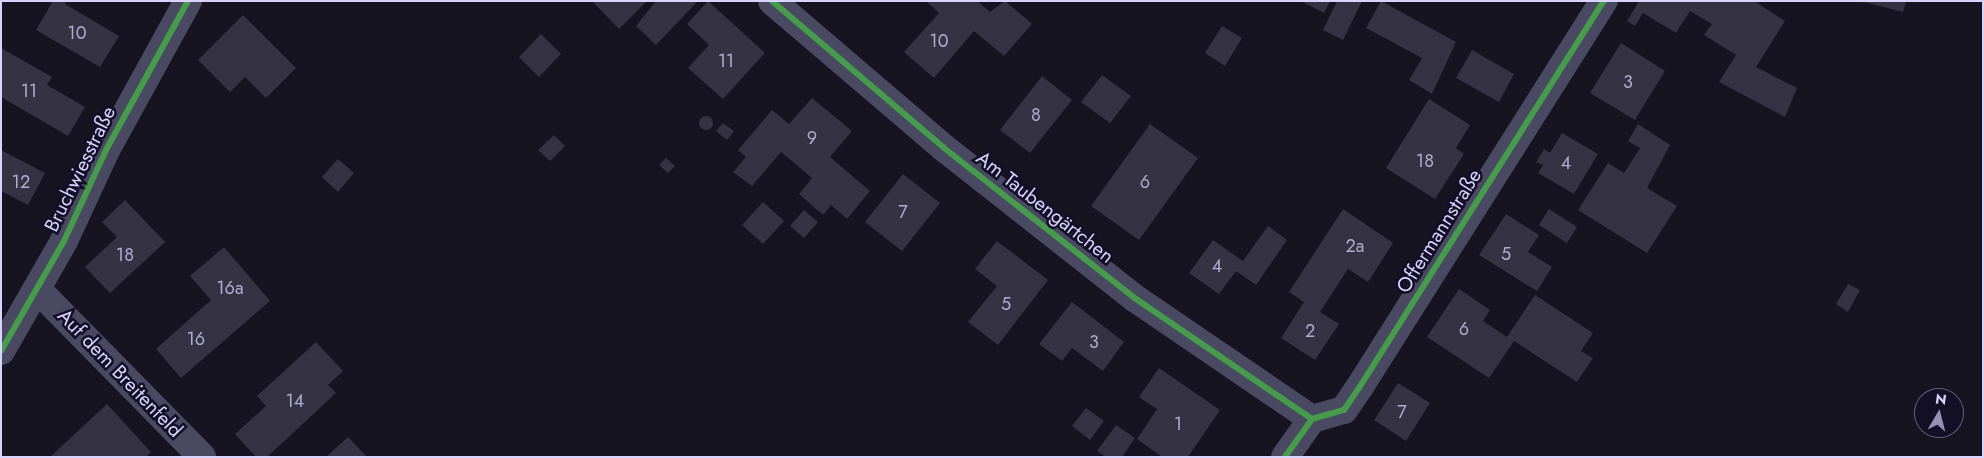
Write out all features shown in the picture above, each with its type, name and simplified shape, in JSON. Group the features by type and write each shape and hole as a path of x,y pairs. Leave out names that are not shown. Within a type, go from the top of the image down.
{"street":[{"name":"Bruchwiesstraße","path":"1,350 38,290 137,91 188,1"},
{"name":"Am Taubengärtchen","path":"772,1 944,148 1136,299 1312,419"},
{"name":"Offermannstraße","path":"1312,419 1344,410 1604,1"},
{"name":"Auf dem Breitenfeld","path":"38,290 202,457"},
{"path":"1285,457 1312,419"}],"building":[{"path":"53,1 66,1 65,4 119,36 100,67 36,30"},
{"path":"592,1 647,1 619,29"},
{"path":"656,1 698,1 656,45 636,26"},
{"path":"708,1 765,53 723,99 688,68 709,45 687,24"},
{"path":"926,1 977,1 990,12 1005,1 1032,24 1004,56 974,31 934,78 904,52 939,13"},
{"path":"1301,1 1330,1 1324,13"},
{"path":"1337,1 1362,1 1343,40 1323,30"},
{"path":"1381,1 1456,42 1432,94 1409,80 1422,58 1366,28"},
{"path":"1639,1 1754,1 1785,21 1756,67 1797,88 1785,117 1719,82 1736,55 1704,35 1712,24 1690,11 1676,33 1643,13 1635,26 1627,21"},
{"path":"1860,1 1906,1 1903,12"},
{"path":"243,15 296,68 266,98 245,77 230,92 198,60"},
{"path":"1222,26 1242,38 1225,66 1205,53"},
{"path":"541,34 561,54 539,77 519,57"},
{"path":"1621,43 1665,71 1635,120 1590,93"},
{"path":"1,48 52,77 47,85 85,107 68,136 1,97"},
{"path":"1472,50 1514,74 1499,102 1456,78"},
{"path":"1102,75 1131,96 1110,123 1081,102"},
{"path":"1042,76 1072,100 1030,153 1000,130"},
{"path":"812,98 852,131 830,157 870,191 847,219 831,205 823,215 799,194 812,178 781,152 752,186 733,172 746,157 738,150 772,110 789,124"},
{"path":"1429,99 1470,125 1456,148 1464,154 1435,199 1386,168"},
{"path":"703,116 709,116 713,123 709,130 703,130 699,126 699,120"},
{"path":"723,123 734,131 727,140 716,131"},
{"path":"1150,124 1198,158 1139,240 1091,206"},
{"path":"1638,124 1670,145 1647,188 1677,206 1647,253 1578,210 1608,163 1624,173 1640,148 1628,141"},
{"path":"1562,133 1598,154 1574,194 1538,173 1543,165 1536,162 1544,149 1550,153"},
{"path":"554,135 565,146 550,161 538,150"},
{"path":"1,150 45,173 28,205 1,191"},
{"path":"666,158 675,166 668,173 659,165"},
{"path":"338,159 354,173 338,192 322,177"},
{"path":"903,174 940,203 902,251 865,222"},
{"path":"125,200 165,242 110,293 85,267 117,237 102,222"},
{"path":"763,202 784,221 763,244 742,225"},
{"path":"1343,209 1393,243 1368,282 1348,269 1320,312 1339,324 1315,360 1281,338 1304,302 1289,292"},
{"path":"1549,209 1577,227 1567,243 1539,225"},
{"path":"804,210 818,222 804,238 790,226"},
{"path":"1506,214 1539,235 1528,252 1552,267 1537,291 1479,255"},
{"path":"1268,226 1287,240 1256,285 1236,271 1219,294 1189,273 1213,240 1243,261"},
{"path":"997,241 1048,280 998,345 968,322 997,286 975,269"},
{"path":"224,247 270,301 181,378 156,349 211,300 190,276"},
{"path":"1848,284 1860,290 1848,312 1836,304"},
{"path":"1459,289 1490,310 1483,321 1507,337 1535,295 1593,333 1581,351 1593,358 1577,382 1514,341 1489,378 1427,337"},
{"path":"1072,302 1124,342 1103,371 1072,348 1062,361 1039,344"},
{"path":"316,342 343,371 328,385 336,393 267,457 256,457 235,434 266,406 257,396"},
{"path":"1159,368 1220,410 1188,457 1162,457 1137,439 1157,409 1139,397"},
{"path":"1398,383 1430,403 1406,441 1374,420"},
{"path":"107,404 151,452 146,457 50,457"},
{"path":"1086,408 1104,421 1090,440 1072,426"},
{"path":"1116,425 1135,438 1122,457 1106,457 1097,451"},
{"path":"348,437 367,457 326,457"}],"cycle path":[{"path":"1,351 64,241 106,150 188,1"},
{"path":"772,1 944,148 1136,299 1312,419"},
{"path":"1285,457 1312,419 1344,410 1604,1"}]}
